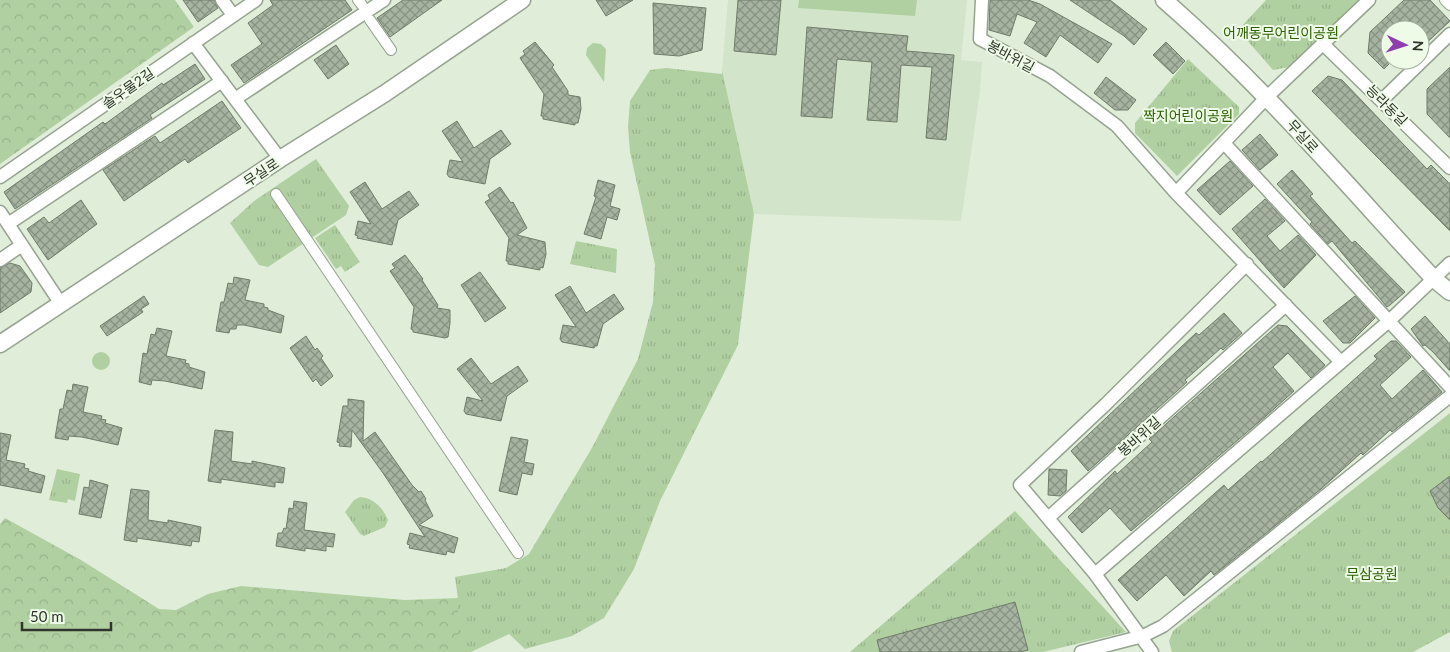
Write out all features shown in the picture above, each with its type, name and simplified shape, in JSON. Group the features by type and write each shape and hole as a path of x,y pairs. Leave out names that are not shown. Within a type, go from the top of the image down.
{"street":[{"path":"222,0 233,15"},
{"name":"솔우물2길","path":"0,177 256,0"},
{"path":"236,99 384,0"},
{"name":"무실로","path":"0,344 280,159 384,94 522,0"},
{"name":"봉바위길","path":"982,0 980,39 1050,76 1117,126 1176,193 1286,305 1048,518"},
{"name":"무실로","path":"1164,0 1267,97 1434,279 1450,292"},
{"path":"1176,193 1267,97 1369,0"},
{"path":"1445,0 1450,5"},
{"path":"370,20 391,50"},
{"path":"1382,100 1450,34"},
{"path":"193,43 280,159"},
{"name":"능라동길","path":"1324,44 1447,160"},
{"path":"8,224 222,81"},
{"path":"1224,143 1450,387"},
{"path":"276,194 518,553"},
{"path":"0,212 61,304"},
{"path":"0,260 22,245"},
{"path":"1095,574 1389,322 1450,263"},
{"path":"1152,652 1143,636 1095,574 1020,485 1106,404 1247,264"},
{"name":"무실로","path":"1434,279 1450,306"},
{"path":"1286,305 1341,362"},
{"path":"1081,652 1143,636 1163,626 1450,396"}],"shaded area":[{"path":"728,0 967,0 961,60 982,62 980,91 961,221 754,214 722,70"}],"green space":[{"path":"0,0 175,0 194,27 0,164"},
{"path":"799,0 917,0 915,16 798,8"},
{"name":"어깨동무어린이공원","path":"1266,0 1360,0 1289,67 1273,70 1238,30"},
{"path":"593,43 601,44 606,49 604,82 586,55 587,48"},
{"name":"짝지어린이공원","path":"1188,59 1239,107 1239,114 1177,176 1135,133 1135,123"},
{"path":"666,68 722,74 722,70 754,214 738,345 660,501 634,569 604,618 572,636 525,649 509,634 471,652 458,652 458,599 455,577 506,568 529,554 593,446 638,359 653,302 655,265 630,152 628,127 630,101 650,70"},
{"path":"316,159 349,206 346,215 268,267 259,265 230,223 254,201"},
{"path":"335,225 360,262 345,272 341,266 336,269 315,238"},
{"path":"576,241 617,249 616,273 570,264"},
{"path":"101,352 107,355 110,361 107,367 101,370 95,367 92,361 95,355"},
{"name":"무삼공원","path":"1450,413 1450,632 1413,652 1172,652 1169,641 1173,631"},
{"path":"57,469 80,474 75,501 68,499 67,503 49,500"},
{"path":"360,497 370,499 377,504 388,520 385,527 364,536 360,534 345,512 354,500"},
{"path":"1015,511 1126,632 1043,652 850,652"},
{"path":"5,518 81,560 159,609 176,610 208,594 241,586 405,600 459,598 458,652 0,652 0,524"}],"building":[{"path":"183,0 214,0 218,8 198,22"},
{"path":"270,0 345,0 352,10 244,83 231,65 262,44 248,23 273,5"},
{"path":"403,0 442,0 390,37 377,18"},
{"path":"596,0 633,0 606,16"},
{"path":"738,0 781,0 776,55 734,51"},
{"path":"990,0 1028,0 1040,4 1112,44 1098,63 1060,35 1046,57 1024,43 1037,22 1017,14 1010,36 989,30"},
{"path":"1070,0 1110,0 1147,29 1134,45 1124,36"},
{"path":"1404,0 1430,0 1450,21 1430,40 1430,20 1383,20"},
{"path":"653,3 706,8 702,50 679,56 654,54"},
{"path":"1380,23 1380,65 1368,53 1370,32"},
{"path":"807,27 908,36 906,51 954,55 946,140 926,138 932,67 901,65 897,122 867,120 872,62 837,59 832,118 801,116"},
{"path":"535,42 554,65 552,67 568,91 568,95 580,97 581,109 578,123 575,123 575,125 543,119 543,116 541,116 544,94 520,58 525,54 523,51"},
{"path":"1166,42 1185,61 1173,74 1153,55"},
{"path":"336,45 349,64 328,79 314,60"},
{"path":"195,64 205,79 150,115 152,118 15,209 4,192 103,122 105,124 162,83 163,85"},
{"path":"1450,67 1450,138 1427,114 1427,89"},
{"path":"1328,76 1342,80 1427,169 1431,165 1450,184 1450,231 1312,91"},
{"path":"1106,77 1136,100 1128,110 1115,110 1094,93"},
{"path":"222,101 241,128 188,163 185,159 124,201 103,170 155,136 160,143"},
{"path":"457,121 474,148 501,130 511,144 490,159 485,184 449,177 447,174 450,160 463,162 442,131"},
{"path":"1260,134 1278,155 1260,170 1242,150"},
{"path":"1230,161 1253,186 1220,215 1197,190"},
{"path":"1292,170 1313,194 1310,196 1352,243 1355,241 1405,292 1390,305 1387,307 1332,241 1328,244 1310,224 1312,222 1277,184"},
{"path":"598,180 615,185 610,206 620,209 617,220 607,217 601,239 584,234 596,197 594,196"},
{"path":"365,182 382,209 409,191 419,205 398,220 392,245 357,238 358,236 355,235 358,221 371,224 350,192"},
{"path":"500,187 511,203 513,202 527,228 517,235 545,242 546,254 543,268 540,267 540,270 508,264 508,261 506,261 509,238 485,202 490,199 488,195"},
{"path":"1265,199 1285,221 1267,236 1280,251 1298,235 1316,255 1284,288 1232,229"},
{"path":"81,200 97,224 48,260 27,229 44,217 49,223"},
{"path":"405,255 423,279 438,305 437,308 450,310 448,337 413,332 411,329 414,307 390,271 395,268 392,264"},
{"path":"10,263 20,266 32,283 31,292 0,313 0,268"},
{"path":"480,272 506,308 485,322 461,285"},
{"path":"234,277 250,280 245,300 264,304 264,307 268,308 268,310 284,316 281,333 244,325 237,325 236,329 230,329 229,333 216,331 221,302 224,302 228,283 233,284"},
{"path":"570,286 586,313 614,294 624,309 603,324 597,346 594,348 562,342 560,339 563,325 576,327 555,295"},
{"path":"144,296 149,304 141,309 143,312 107,336 100,326"},
{"path":"1355,296 1375,318 1350,343 1343,343 1323,321"},
{"path":"1224,313 1242,333 1223,350 1221,348 1185,380 1187,382 1088,471 1071,451 1196,333 1199,335"},
{"path":"1425,316 1450,344 1450,371 1433,352 1425,345 1423,346 1411,329"},
{"path":"1278,325 1287,326 1325,365 1311,378 1288,353 1273,367 1294,391 1266,416 1131,531 1110,508 1082,533 1068,517 1115,471 1117,474 1152,442 1149,439"},
{"path":"157,328 172,331 166,356 186,360 185,363 189,364 189,367 205,372 202,389 165,381 152,380 151,385 139,382 143,353 147,354 151,334 155,335"},
{"path":"306,336 315,350 317,348 323,356 321,358 333,376 321,386 316,379 313,382 290,348"},
{"path":"1391,341 1396,341 1411,357 1380,385 1392,399 1423,370 1442,392 1392,432 1390,430 1363,455 1361,453 1321,489 1214,575 1211,571 1184,596 1166,575 1137,601 1118,580 1224,485 1228,490 1262,462 1377,359 1374,356"},
{"path":"471,358 491,384 518,366 528,381 507,396 501,421 466,414 464,411 467,397 483,401 457,369"},
{"path":"73,384 88,387 83,412 102,416 101,419 106,420 105,423 122,428 118,445 82,437 69,436 68,440 55,438 60,409 63,409 67,390 72,391"},
{"path":"348,399 364,401 363,441 375,432 412,485 419,492 421,491 426,499 433,516 419,525 458,538 454,553 447,551 446,555 409,548 410,545 407,544 410,533 425,537 383,473 352,430 351,447 339,446 340,443 337,442 343,406 348,406"},
{"path":"215,430 233,432 231,461 252,464 252,461 285,468 283,483 275,482 275,487 221,479 221,483 208,481"},
{"path":"0,433 11,435 6,460 25,464 24,468 29,469 28,471 45,476 41,493 0,485"},
{"path":"511,437 528,440 524,462 534,464 532,475 522,473 517,495 499,491"},
{"path":"1049,469 1067,470 1066,491 1060,496 1048,495"},
{"path":"1450,476 1450,520 1438,508 1430,491"},
{"path":"90,480 108,485 101,518 79,514 84,487 89,488"},
{"path":"131,489 149,491 148,520 168,523 168,520 201,527 199,542 192,541 191,546 137,538 137,542 124,540"},
{"path":"294,501 307,503 304,530 335,534 333,547 326,546 326,551 305,548 305,551 276,546 278,533 282,533 284,528 286,529 289,508 293,509"},
{"path":"1015,602 1028,650 1020,652 880,652 877,640"}]}
